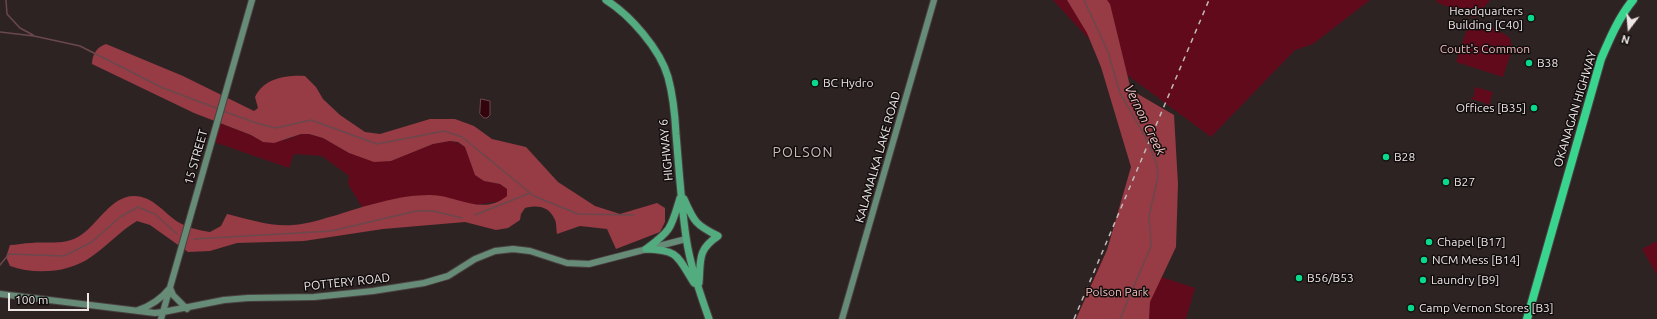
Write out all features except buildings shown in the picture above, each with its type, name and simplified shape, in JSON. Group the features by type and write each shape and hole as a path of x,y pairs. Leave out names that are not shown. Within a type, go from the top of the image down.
{"highway":[{"name":"OKANAGAN HIGHWAY","path":"1527,319 1601,59 1627,7 1633,0"}],"main road":[{"name":"HIGHWAY 6","path":"606,0 619,8 640,30 658,57 668,76 676,123 686,239 699,290 709,319"},
{"path":"646,249 662,237 671,227 681,194"},
{"path":"681,194 692,218 701,226 718,236 708,243 702,252 699,290"},
{"path":"646,249 668,250 674,254 679,258 699,290"}],"street":[{"name":"15 STREET","path":"162,316 252,0"},
{"name":"KALAMALKA LAKE ROAD","path":"842,319 934,0"},
{"name":"POTTERY ROAD","path":"0,294 136,311 162,316 186,308 224,300 314,297 424,284 448,276 475,259 495,252 513,249 530,251 567,263 582,264 609,260 686,239"},
{"path":"136,311 154,303 170,288 173,295 186,308"}],"green space":[{"path":"1053,0 1370,0 1313,44 1295,50 1211,137 1111,63"},
{"path":"1067,0 1107,0 1110,4 1131,90 1174,115 1178,184 1176,247 1150,302 1149,319 1076,319 1107,250 1131,167 1101,67 1087,33"},
{"path":"1437,0 1490,0 1475,18 1436,2"},
{"name":"Coutt's Common","path":"1473,22 1483,24 1510,38 1512,49 1503,77 1456,62 1468,26"},
{"path":"106,44 183,76 254,111 258,108 255,97 264,86 283,77 305,76 316,87 323,99 340,115 365,132 380,134 430,119 455,119 474,126 492,139 526,147 558,182 595,206 620,214 657,203 665,208 665,222 660,232 616,249 607,229 580,226 557,234 556,221 552,214 542,207 534,207 525,208 521,214 520,220 508,228 496,230 465,222 383,229 304,241 237,243 210,251 188,252 150,225 137,221 91,257 72,266 51,271 30,271 10,266 6,257 10,245 69,241 81,235 112,205 126,197 134,196 147,199 178,222 193,228 210,232 221,226 227,214 268,224 293,225 304,224 394,199 418,195 439,196 478,205 488,205 507,196 507,189 500,184 484,181 475,175 465,147 458,142 450,141 433,144 391,161 374,162 349,153 323,138 309,134 301,134 274,143 263,142 251,135 194,113 92,64 95,52"},
{"path":"1475,87 1493,92 1489,105 1485,105 1486,103 1471,99 1474,97"},
{"path":"219,123 251,135 263,142 286,140 301,134 309,134 323,138 349,153 391,161 433,144 450,141 458,143 465,147 484,181 500,184 507,189 507,196 501,201 475,205 430,195 408,197 362,207 348,184 349,176 322,156 294,154 289,168 214,142"},
{"path":"1657,241 1657,275 1642,249"},
{"name":"Polson Park","path":"1103,258 1195,288 1186,319 1076,319"}],"shaded area":[{"path":"481,99 490,101 490,115 487,118 484,118 480,114"}],"waterway":[{"path":"6,0 7,14 20,28 33,35"},
{"name":"Vernon Creek","path":"1084,0 1108,52 1120,93 1147,140 1157,165 1158,177 1149,216 1151,246 1120,319"},
{"path":"0,32 34,36 80,46 163,88 219,109"},
{"path":"223,111 259,124 276,128 311,120 377,144 444,131 462,137 534,196 578,214 634,215"},
{"path":"475,215 530,193"},
{"path":"0,265 9,254 64,256 92,242 120,217 138,207 155,214 177,234"},
{"path":"194,239 331,231 416,211 433,211 462,218"}],"railway":[{"path":"1074,319 1209,0"}],"place":[{"name":"Headquarters Building [C40]","path":"1531,18"},
{"name":"B38","path":"1529,63"},
{"name":"BC Hydro","path":"815,83"},
{"name":"Offices [B35]","path":"1534,108"},
{"name":"B28","path":"1386,157"},
{"name":"B27","path":"1446,182"},
{"name":"Chapel [B17]","path":"1429,242"},
{"name":"NCM Mess [B14]","path":"1424,260"},
{"name":"B56/B53","path":"1299,278"},
{"name":"Laundry [B9]","path":"1423,280"},
{"name":"Camp Vernon Stores [B3]","path":"1411,308"}],"district":[{"name":"POLSON","path":"803,152"}]}
